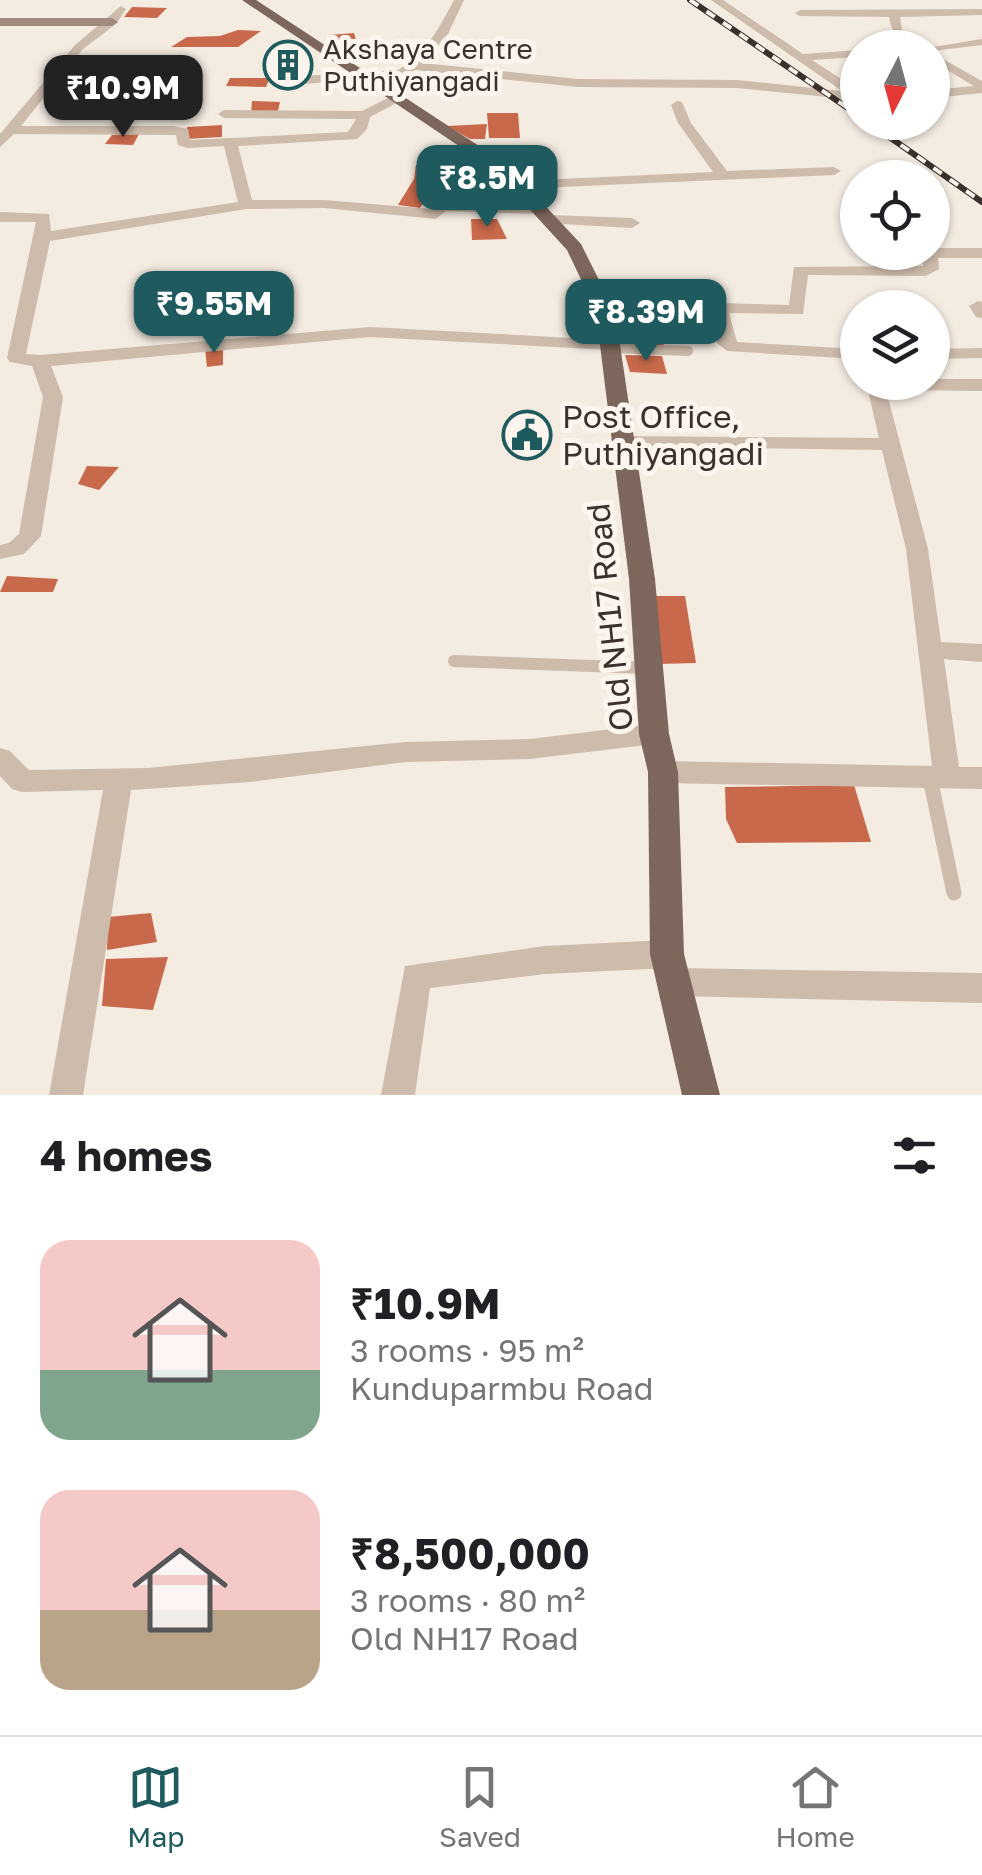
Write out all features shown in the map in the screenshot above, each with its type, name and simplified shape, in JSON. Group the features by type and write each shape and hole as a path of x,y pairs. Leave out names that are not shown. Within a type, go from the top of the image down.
{"main road":[{"name":"Old NH17 Road","path":"248,0 499,166 574,248 596,292 610,347 642,579 654,734 663,772 671,968 701,1095"},
{"path":"0,22 112,22"}],"street":[{"path":"303,80 401,73 413,66 442,34 459,0"},
{"path":"716,0 840,83"},
{"path":"0,143 79,47 112,22 121,9"},
{"path":"800,13 982,12"},
{"path":"759,13 771,36"},
{"path":"894,14 897,30"},
{"path":"950,46 982,42"},
{"path":"804,57 840,54"},
{"path":"413,66 578,83 736,84 840,94"},
{"path":"950,68 982,88"},
{"path":"950,92 982,88"},
{"path":"224,114 364,115 396,98"},
{"path":"677,104 685,123 722,175"},
{"path":"11,130 181,130 187,144 230,144 352,136 360,129 364,115"},
{"path":"230,144 246,205"},
{"path":"516,185 834,171"},
{"path":"42,237 246,205 324,204 436,214 442,206 632,223"},
{"path":"0,217 44,217 16,358 40,361 370,332 475,334 610,347"},
{"path":"596,292 719,308 797,310 797,274 806,269 926,270 930,269 930,253 982,253"},
{"path":"719,308 726,343 733,348 840,353"},
{"path":"950,354 982,353"},
{"path":"0,552 16,549 30,536 53,396 40,361"},
{"path":"950,384 982,384"},
{"path":"880,400 917,549 930,650 938,778"},
{"path":"621,440 892,444"},
{"path":"930,650 982,653"},
{"path":"0,758 22,781 120,779 250,771 405,752 530,748 654,734"},
{"path":"663,772 982,778"},
{"path":"66,1095 120,779"},
{"path":"398,1095 416,976 545,960 982,988"}],"lane":[{"path":"610,347 688,351"},
{"path":"454,660 649,668"},
{"path":"938,778 954,893"}],"building":[{"path":"132,7 167,8 157,18 124,17"},
{"path":"238,30 261,31 238,47 171,47 187,37 220,36"},
{"path":"354,33 356,40 340,43 348,49 338,50 331,43 330,35"},
{"name":"Akshaya Centre Puthiyangadi","path":"299,59 312,69 268,70 268,62"},
{"path":"230,78 270,78 266,87 226,86"},
{"path":"252,101 280,102 277,115 251,115"},
{"path":"487,113 518,113 520,138 489,138"},
{"path":"487,124 485,139 470,139 447,126"},
{"path":"222,125 222,137 186,139 187,127"},
{"path":"139,134 133,145 105,144 112,135"},
{"path":"470,164 487,176 474,201 427,197 420,208 398,205 414,179 416,165"},
{"path":"471,219 497,219 507,239 472,240"},
{"path":"623,317 655,319 664,346 630,346"},
{"path":"223,346 223,365 207,367 205,347"},
{"path":"625,355 662,356 667,374 630,372"},
{"path":"87,466 119,467 99,490 78,484"},
{"path":"7,576 58,579 53,592 0,592"},
{"path":"649,596 685,596 696,663 659,664"},
{"path":"854,785 871,842 737,843 726,819 725,787"},
{"path":"151,913 157,942 107,950 108,917"},
{"path":"168,957 153,1010 102,1006 106,959"}],"railway":[{"path":"690,0 840,103"},
{"path":"894,140 982,202"}],"place":[{"name":"Akshaya Centre Puthiyangadi","path":"288,65"},
{"name":"Post Office, Puthiyangadi","path":"527,435"}]}
